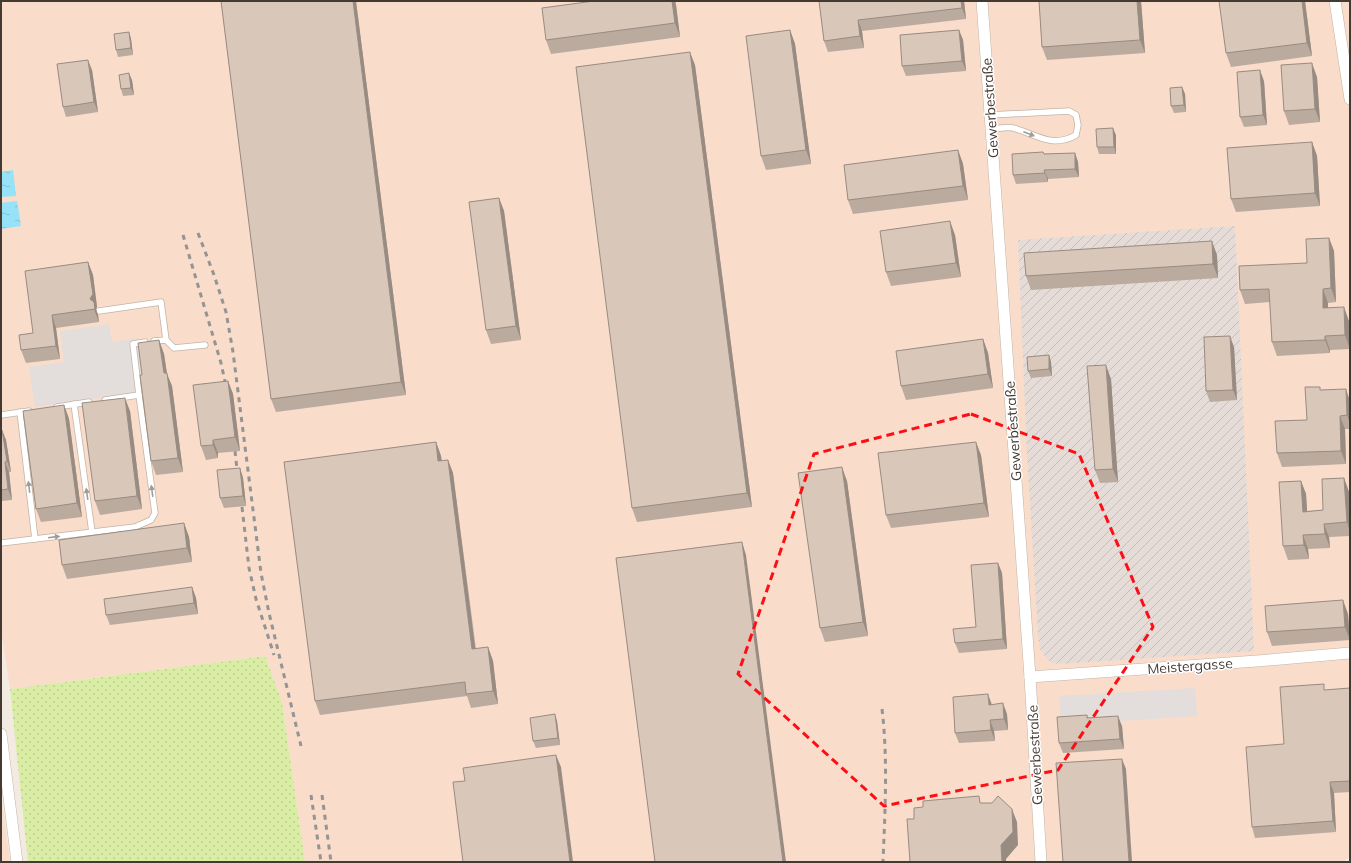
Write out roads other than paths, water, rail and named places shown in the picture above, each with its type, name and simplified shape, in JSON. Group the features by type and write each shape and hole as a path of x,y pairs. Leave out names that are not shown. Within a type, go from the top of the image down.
{"street":[{"name":"Gewerbestraße","path":"982,1 1030,677 1041,862"},
{"path":"1335,1 1350,99"},
{"name":"Meistergasse","path":"1030,677 1350,653"},
{"path":"1,734 3,774 18,862"}],"lane":[{"path":"990,115 1069,111 1076,115 1078,126 1076,135 1067,140 1048,141 1012,127 991,129"},
{"path":"99,311 161,302 166,340 174,348 205,345"},
{"path":"1,543 135,527 151,520 155,513 133,344 166,340"},
{"path":"51,408 139,396"},
{"path":"74,404 92,532"},
{"path":"1,414 35,410"},
{"path":"20,412 35,539"}],"water":[{"path":"13,170 16,196 1,197 1,172"},
{"path":"17,201 21,226 1,229 1,203"}],"railway":[{"path":"198,233 226,312 233,352 261,573 269,613 301,746"},
{"path":"183,235 221,363 227,391"},
{"path":"235,451 238,479"},
{"path":"242,507 249,568 256,599 274,655"},
{"path":"882,709 885,747 883,862"},
{"path":"311,795 321,862"},
{"path":"322,795 331,862"}]}
